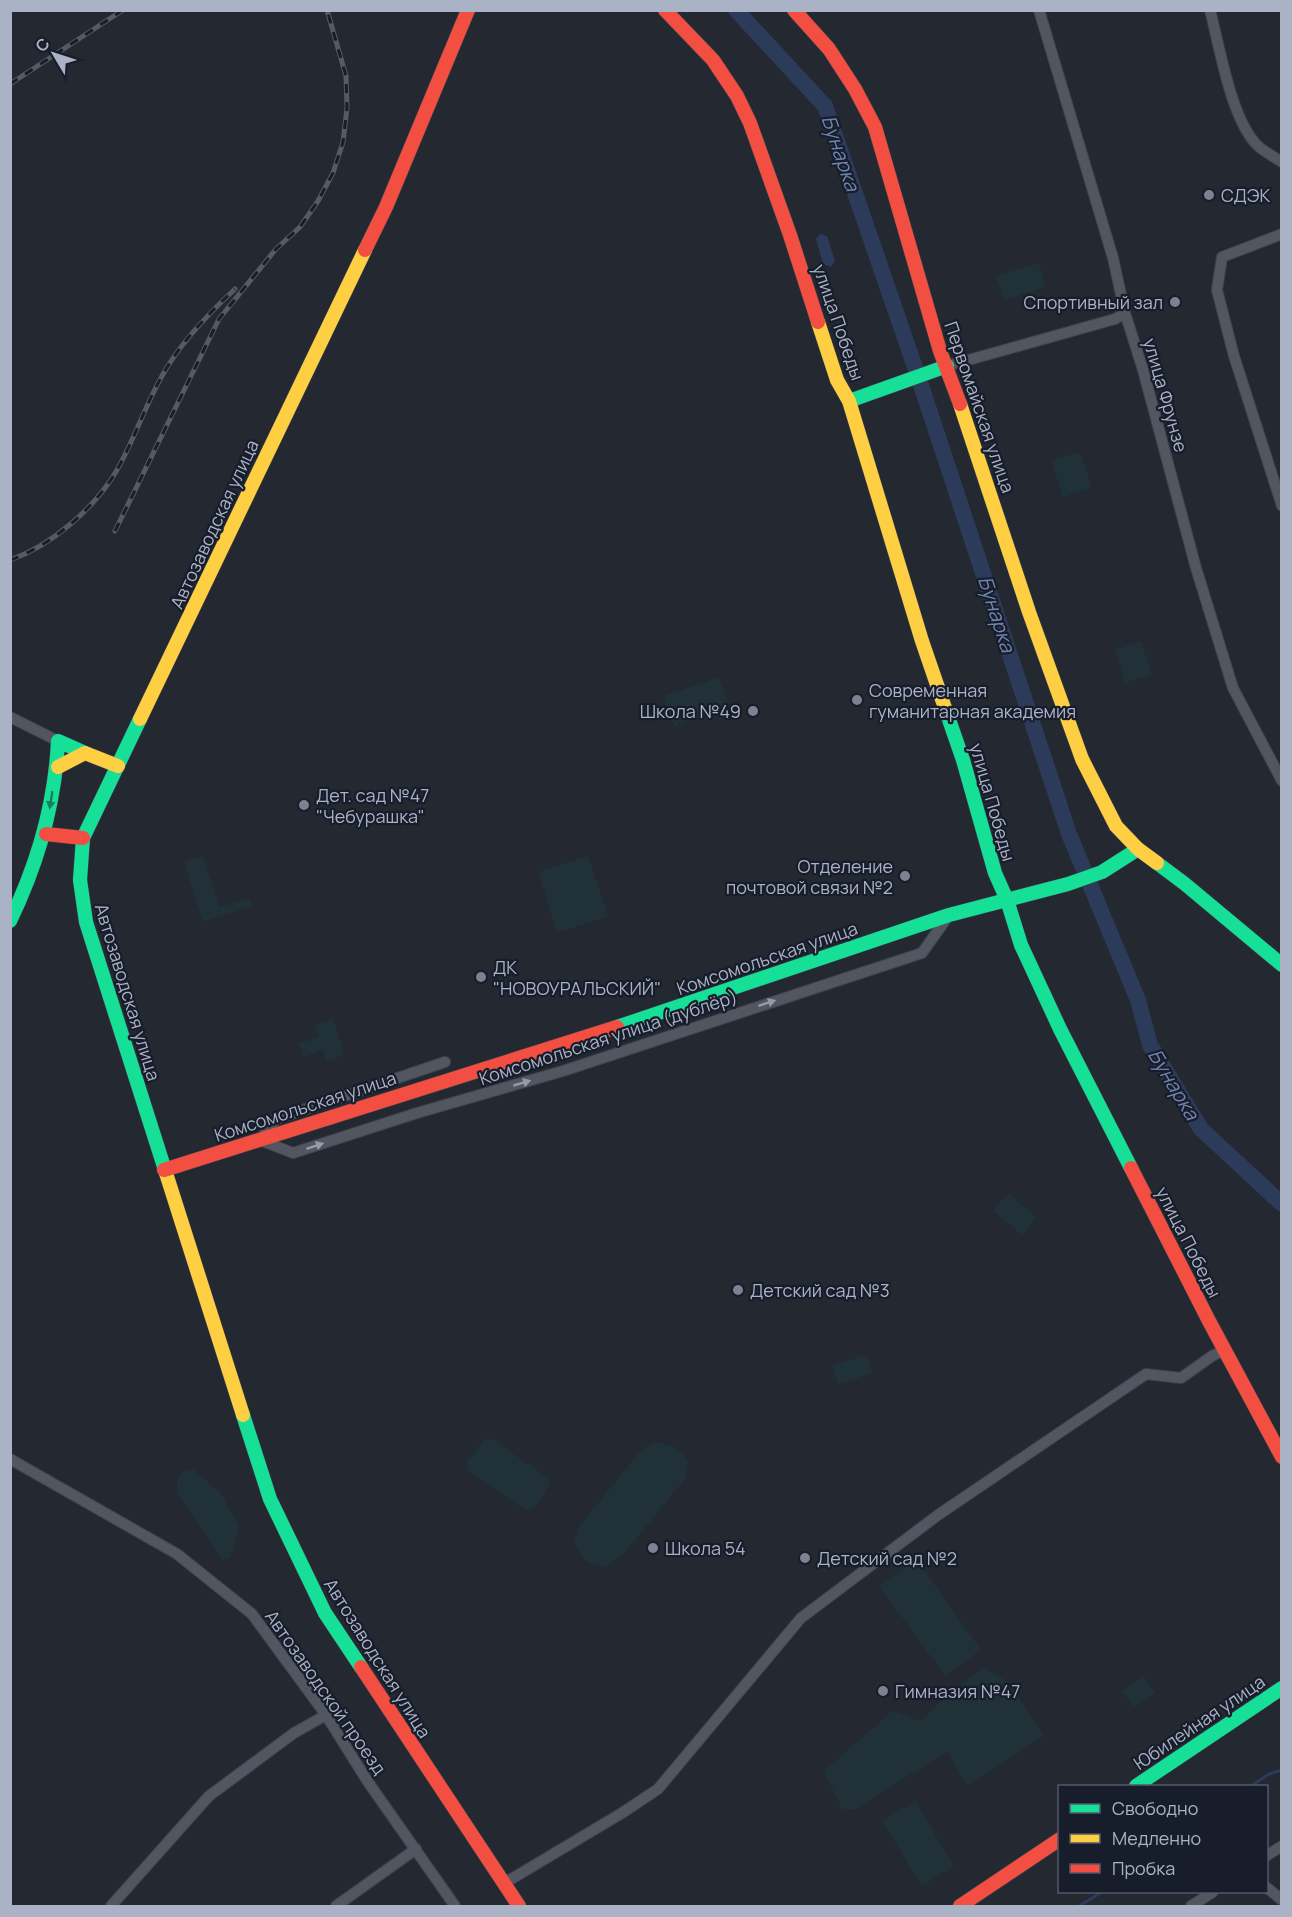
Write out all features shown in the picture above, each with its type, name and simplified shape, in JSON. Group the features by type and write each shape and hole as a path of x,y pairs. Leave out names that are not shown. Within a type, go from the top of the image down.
{"street":[{"name":"Автозаводская улица","path":"468,10 386,207 83,838 80,886 86,922 270,1499 325,1613 519,1906"},
{"name":"улица Победы","path":"665,10 713,60 737,96 750,123 790,235 837,380 849,401 914,614 963,760 995,873 1007,900 1021,945 1060,1029 1281,1457"},
{"name":"Первомайская улица","path":"794,10 829,49 855,88 875,128 940,351 1082,759 1116,826 1138,849"},
{"name":"улица Фрунзе","path":"1039,10 1113,258 1125,313 1143,370 1196,568 1233,688 1281,781"},
{"path":"1210,10 1231,89 1244,127 1259,147 1281,162"},
{"path":"1281,234 1222,257 1217,290 1234,356 1281,506"},
{"path":"849,401 947,366 1115,319 1125,313"},
{"path":"10,717 58,741 118,766"},
{"path":"10,921 28,885 46,834 58,767 58,741"},
{"path":"58,767 85,753"},
{"path":"46,834 83,838"},
{"path":"1138,849 1189,887 1281,965"},
{"name":"Комсомольская улица","path":"164,1170 682,1006 949,915 1068,884 1102,872 1138,849"},
{"name":"Комсомольская улица (дублёр)","path":"260,1140 293,1153 417,1113 563,1071 922,952 949,915"},
{"path":"260,1140 276,1119 445,1062"},
{"path":"503,1884 658,1789 801,1618 928,1522 1146,1374 1181,1378 1224,1350"},
{"name":"Автозаводской проезд","path":"10,1459 177,1554 205,1574 252,1614 326,1715 368,1782 455,1906"},
{"name":"Юбилейная улица","path":"1137,1785 1281,1688"},
{"path":"111,1906 209,1796 294,1734 326,1715"},
{"path":"960,1906 1058,1840"},
{"path":"1268,1855 1281,1846"},
{"path":"336,1906 416,1849"},
{"path":"1268,1889 1281,1900"},
{"path":"1191,1906 1211,1893"}],"shaded area":[{"path":"1039,263 1046,287 1004,300 996,276"},
{"path":"1080,452 1092,488 1063,497 1051,460"},
{"path":"1141,641 1152,674 1125,683 1115,650"},
{"path":"719,677 729,707 674,726 664,696"},
{"path":"203,856 219,907 250,898 253,906 203,922 184,862"},
{"path":"588,856 608,916 557,933 538,872"},
{"path":"333,1019 345,1055 327,1061 323,1050 304,1057 299,1043 319,1037 315,1025"},
{"path":"1008,1193 1037,1218 1022,1235 993,1211"},
{"path":"867,1354 873,1373 838,1384 832,1366"},
{"path":"490,1438 549,1478 550,1483 535,1508 528,1510 522,1508 468,1471 466,1464 484,1439"},
{"path":"659,1442 677,1448 688,1461 685,1479 622,1556 604,1567 586,1561 574,1542 580,1525 643,1448"},
{"path":"193,1469 220,1492 239,1526 230,1558 222,1559 177,1492 177,1478 184,1471"},
{"path":"916,1559 981,1650 945,1676 879,1586"},
{"path":"984,1667 1008,1682 1044,1736 968,1786 947,1752 855,1809 842,1809 824,1771 892,1711 920,1721 952,1691"},
{"path":"1144,1676 1155,1693 1133,1707 1122,1691"},
{"path":"915,1801 954,1866 922,1886 882,1821"}],"water":[{"path":"820,234 827,236 835,261 831,267 823,264 816,239"}],"waterway":[{"name":"Бунарка","path":"736,10 825,106 918,376 1069,834 1138,1000 1150,1045 1201,1129 1282,1204"},
{"name":"Бунарка","path":"1252,1785 1269,1774 1282,1770"},
{"name":"Бунарка","path":"1079,1906 1100,1893"}],"railway":[{"path":"10,84 123,10"},
{"path":"115,531 219,319 276,249 300,227 318,201 333,173 343,142 347,108 346,76 327,10"},
{"path":"10,560 25,554 56,535 71,524 97,498 117,470 169,364 195,330 235,289"}],"traffic: fast":[{"path":"849,401 947,366"},
{"path":"945,708 963,760 995,873 1007,900 1021,945 1060,1029 1131,1168"},
{"path":"140,719 83,838 80,880 86,922 165,1170"},
{"path":"10,921 37,855 49,811 58,741 85,753"},
{"path":"617,1027 949,915 1068,884 1102,872 1138,849"},
{"path":"1157,863 1282,965"},
{"path":"243,1415 270,1499 325,1613 361,1667"},
{"path":"1137,1785 1282,1688"}],"traffic: slow":[{"path":"140,719 365,250"},
{"path":"818,322 837,380 849,401 922,641 945,708"},
{"path":"960,404 1029,612 1082,759 1116,826 1138,849 1157,863"},
{"path":"58,767 85,753 118,766"},
{"path":"165,1170 243,1415"}],"traffic: jam":[{"path":"365,250 386,207 468,10"},
{"path":"665,10 713,60 737,96 750,123 818,322"},
{"path":"794,10 829,49 855,89 875,127 940,351 960,404"},
{"path":"46,834 83,838"},
{"path":"164,1170 617,1027"},
{"path":"1131,1168 1282,1457"},
{"path":"361,1667 519,1906"},
{"path":"960,1906 1058,1840"}],"place":[{"name":"СДЭК","path":"1209,195"},
{"name":"Спортивный зал","path":"1175,302"},
{"name":"Современная гуманитарная академия","path":"857,700"},
{"name":"Школа №49","path":"753,711"},
{"name":"Дет. сад №47 \"Чебурашка\"","path":"304,805"},
{"name":"Отделение почтовой связи №2","path":"905,876"},
{"name":"ДК \"НОВОУРАЛЬСКИЙ\"","path":"481,977"},
{"name":"Детский сад №3","path":"738,1290"},
{"name":"Школа 54","path":"653,1548"},
{"name":"Детский сад №2","path":"805,1558"},
{"name":"Гимназия №47","path":"883,1691"}]}
